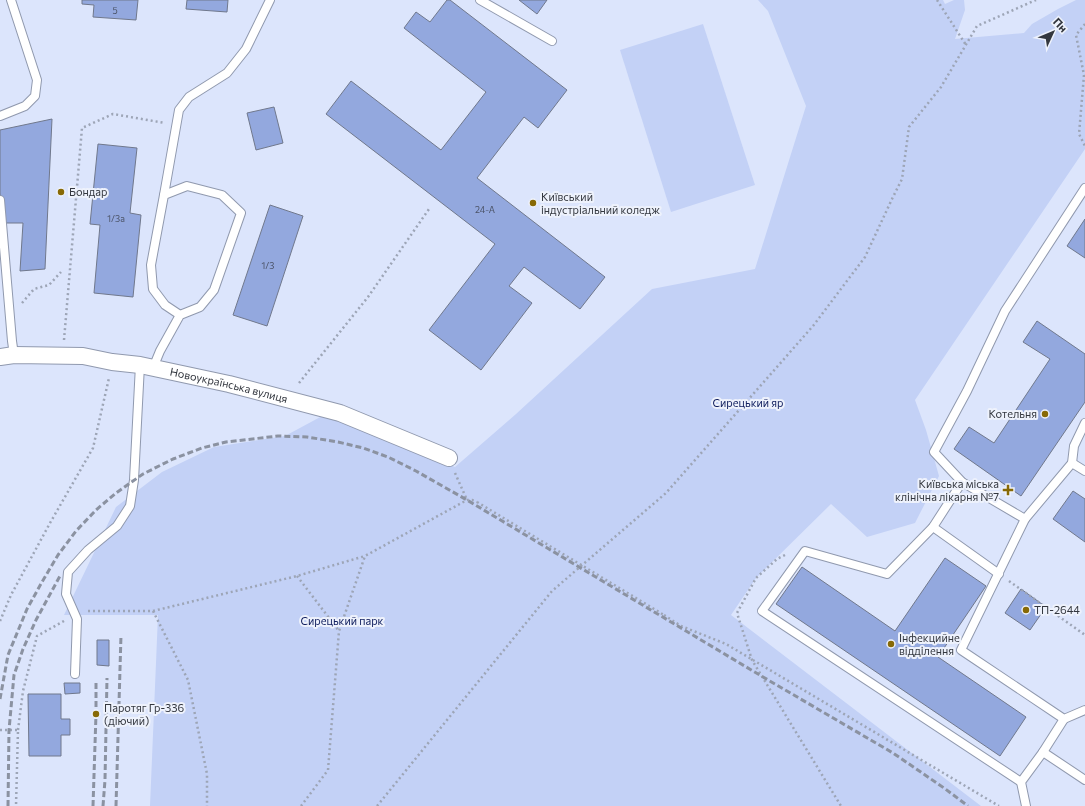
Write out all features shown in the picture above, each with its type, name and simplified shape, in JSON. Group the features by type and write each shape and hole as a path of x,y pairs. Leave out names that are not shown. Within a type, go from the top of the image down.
{"street":[{"name":"Новоукраїнська вулиця","path":"7,356 83,356 229,384 340,413 449,458"}],"lane":[{"path":"0,116 25,106 35,96 37,80 11,0"},
{"path":"180,314 164,305 153,289 151,265 178,110 189,97 227,73 246,48 270,0"},
{"path":"480,0 552,41"},
{"path":"75,674 77,619 66,594 68,572 88,550 117,526 130,506 146,367 160,351 180,314 200,307 214,290 241,213 222,195 187,186 164,195"},
{"path":"1025,520 962,482 934,452 967,391 1005,310 1085,188"},
{"path":"0,200 10,317 7,356"},
{"path":"1064,719 961,650 1025,520 1072,463 1074,446 1085,423"},
{"path":"1072,463 1085,471"},
{"path":"962,482 932,527 887,574 805,552 762,611 1021,782 1026,806"},
{"path":"932,527 998,574"},
{"path":"1021,782 1043,752 1064,719 1085,710"},
{"path":"1043,752 1085,780"}],"path":[{"path":"937,0 966,45"},
{"path":"377,806 552,591 666,493 813,326 865,257 902,179 909,127 941,87 977,26 1036,0"},
{"path":"1085,24 1076,35 1084,75 1079,134 1085,146"},
{"path":"64,341 82,128 113,114 176,125"},
{"path":"299,383 368,297 430,208"},
{"path":"10,317 34,289 49,285 60,272"},
{"path":"0,621 11,595 93,448 112,362"},
{"path":"449,458 467,500"},
{"path":"81,611 152,611 297,576 365,556 467,500 472,500 664,614 681,626 726,644 999,806"},
{"path":"301,806 328,770 339,631 365,556"},
{"path":"998,574 1085,635"},
{"path":"297,576 339,631"},
{"path":"152,611 188,680 207,774 207,806"},
{"path":"16,806 18,730 23,691 37,636 66,619"},
{"path":"752,660 841,806"},
{"path":"0,730 18,730"}],"green space":[{"path":"758,0 943,0 945,4 954,0 964,0 965,10 955,39 1024,33 1032,24 1058,9 1076,0 1085,0 1085,149 915,400 926,430 939,476 915,523 867,537 831,504 756,578 731,615 981,806 150,806 158,615 64,615 116,507 162,472 214,447 285,436 324,415 455,467 516,414 652,289 755,269 806,106 768,11"},
{"path":"703,24 755,185 671,212 620,50"}],"building":[{"path":"82,0 138,0 136,20 93,17 94,5 82,4"},
{"path":"187,0 228,0 227,12 186,9"},
{"path":"447,0 450,0 567,90 538,128 524,117 477,178 605,277 580,309 524,267 509,286 532,303 481,370 429,330 495,244 326,114 351,81 441,150 486,92 404,28 416,12 430,22"},
{"path":"519,0 547,0 537,14"},
{"path":"274,107 283,143 256,150 247,113"},
{"path":"52,119 45,269 20,271 23,223 2,223 0,193 0,130"},
{"path":"98,144 137,148 130,213 141,215 133,297 94,293 100,225 90,224"},
{"path":"270,205 303,216 267,326 233,315"},
{"path":"1085,219 1085,258 1067,246"},
{"name":"Котельня","path":"1037,321 1085,354 1085,402 1021,496 954,449 969,427 994,443 1050,359 1023,342"},
{"path":"1073,491 1085,499 1085,542 1053,519"},
{"name":"Інфекцийне відділення","path":"945,558 986,586 938,657 1026,717 1000,756 776,604 802,567 895,631"},
{"name":"ТП-2644","path":"1021,589 1046,607 1030,630 1005,613"},
{"path":"97,640 109,640 109,666 97,665"},
{"path":"64,683 80,683 80,693 65,694"},
{"path":"28,694 61,694 61,719 70,719 70,735 61,735 61,756 29,756"}],"railway":[{"path":"0,699 8,655 27,609 58,555 76,531 96,510 116,493 143,474 173,459 202,448 226,442 278,436 307,437 363,448 388,457 416,471 893,753 968,806"},
{"path":"8,806 9,730 14,675 23,649 36,620 60,576"},
{"path":"116,806 121,635"},
{"path":"103,806 107,678"},
{"path":"93,806 96,682"}],"place":[{"name":"Бондар","path":"61,192"},
{"name":"Київський індустріальний коледж","path":"533,203"},
{"name":"Котельня","path":"1045,414"},
{"name":"Київська міська клінічна лікарня №7","path":"1008,490"},
{"name":"ТП-2644","path":"1026,610"},
{"name":"Інфекцийне відділення","path":"891,644"},
{"name":"Паротяг Гр-336 (діючий)","path":"96,714"}],"park label":[{"name":"Сирецький яр","path":"748,403"},
{"name":"Сирецький парк","path":"342,621"}]}
